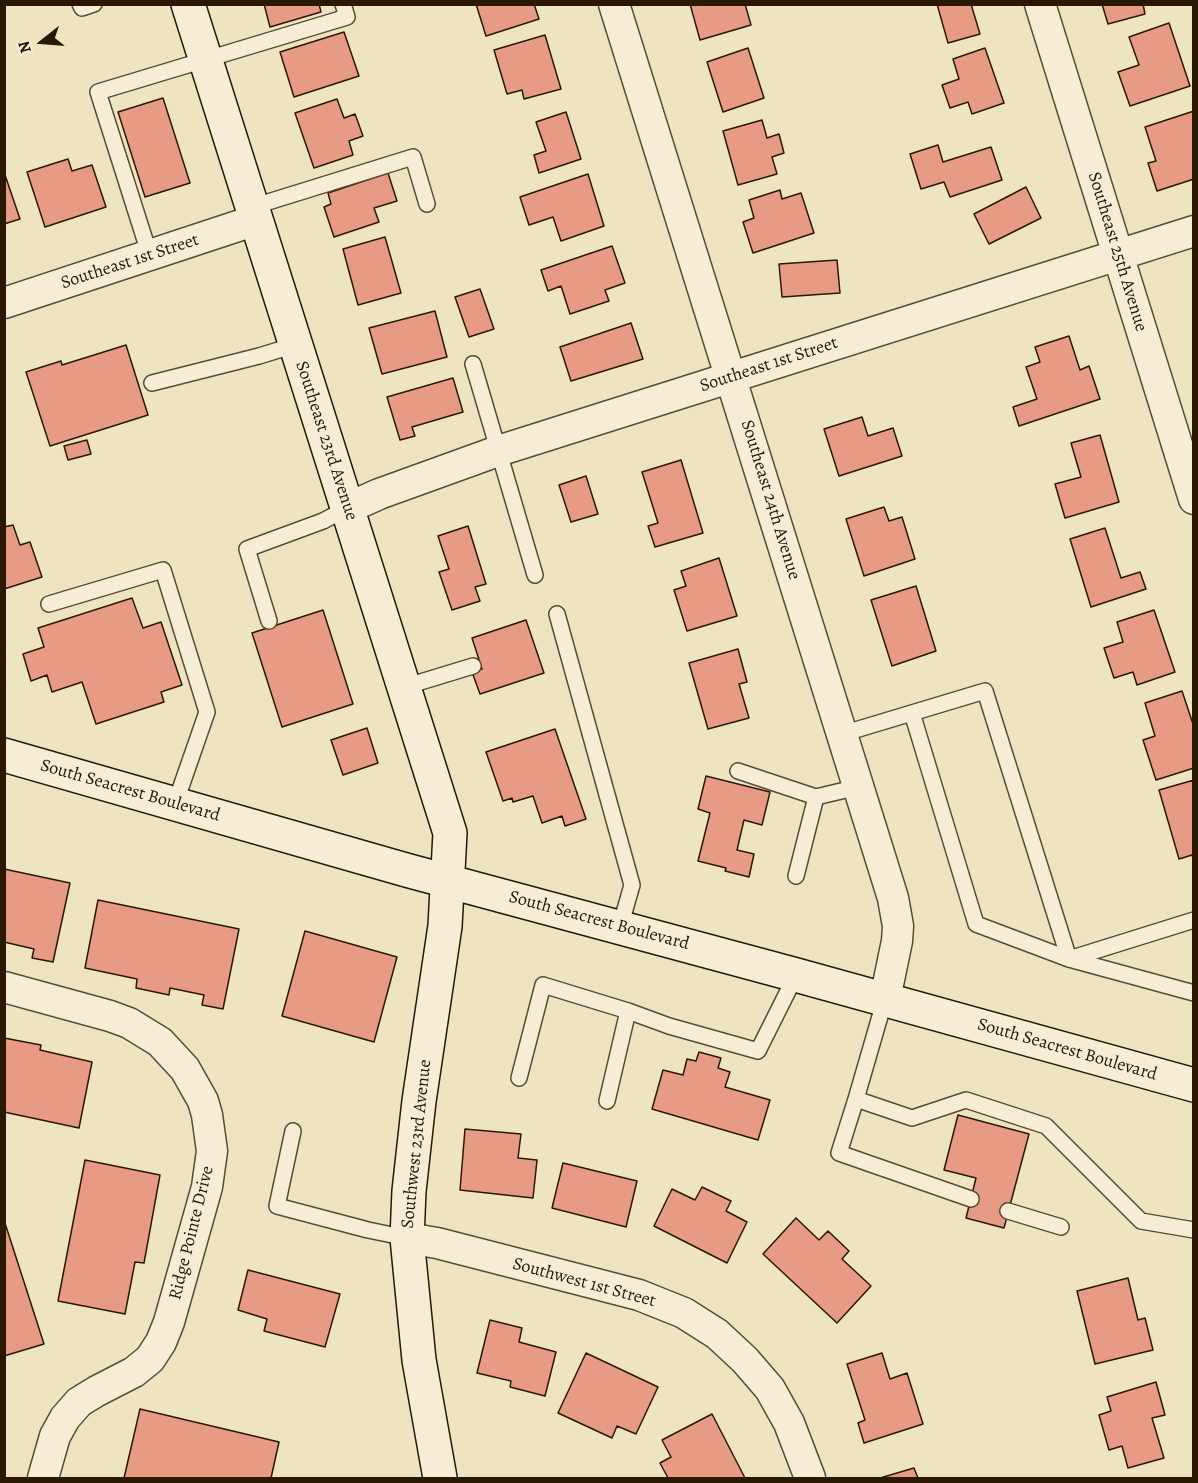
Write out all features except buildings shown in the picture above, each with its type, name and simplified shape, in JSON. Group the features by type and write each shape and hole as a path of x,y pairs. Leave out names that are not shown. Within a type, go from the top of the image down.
{"street":[{"name":"Southeast 23rd Avenue","path":"188,4 450,833 448,880"},
{"name":"Southeast 24th Avenue","path":"614,4 896,912 897,941 885,999"},
{"name":"Southeast 25th Avenue","path":"1040,4 1194,499"},
{"name":"Southeast 1st Street","path":"4,303 150,256 254,214"},
{"name":"Southeast 1st Street","path":"348,508 379,494 498,451 1194,231"},
{"name":"South Seacrest Boulevard","path":"4,755 406,870 1194,1085"},
{"name":"Southwest 23rd Avenue","path":"440,1479 419,1360 407,1238 414,1144 445,926 448,880"},
{"name":"Ridge Pointe Drive","path":"4,987 110,1016 129,1023 160,1042 185,1069 199,1092 207,1115 212,1151 207,1187 162,1342 150,1359 134,1372 97,1390 79,1402 65,1418 55,1436 42,1479"},
{"name":"Southwest 1st Street","path":"407,1238 639,1295 684,1313 717,1334 745,1360 770,1389 789,1423 810,1479"}],"lane":[{"path":"80,4 82,8 94,4"},
{"path":"150,256 98,92 347,17 343,4"},
{"path":"254,214 413,157 427,204"},
{"path":"152,383 295,345"},
{"path":"472,364 535,575"},
{"path":"269,621 247,549 323,521 348,508"},
{"path":"49,604 163,570 207,712 175,804"},
{"path":"556,614 632,885 620,927"},
{"path":"404,687 473,666"},
{"path":"842,734 985,691 1069,959"},
{"path":"912,713 976,924 1069,959 1194,993"},
{"path":"738,771 816,797 858,787"},
{"path":"796,876 816,797"},
{"path":"1069,959 1194,920"},
{"path":"519,1078 543,985 758,1052 796,975"},
{"path":"885,999 839,1154 971,1199"},
{"path":"607,1101 628,1011"},
{"path":"856,1099 912,1118 966,1100 1046,1126 1140,1221 1194,1230"},
{"path":"293,1131 277,1206 407,1238"},
{"path":"1008,1211 1061,1227"}]}
